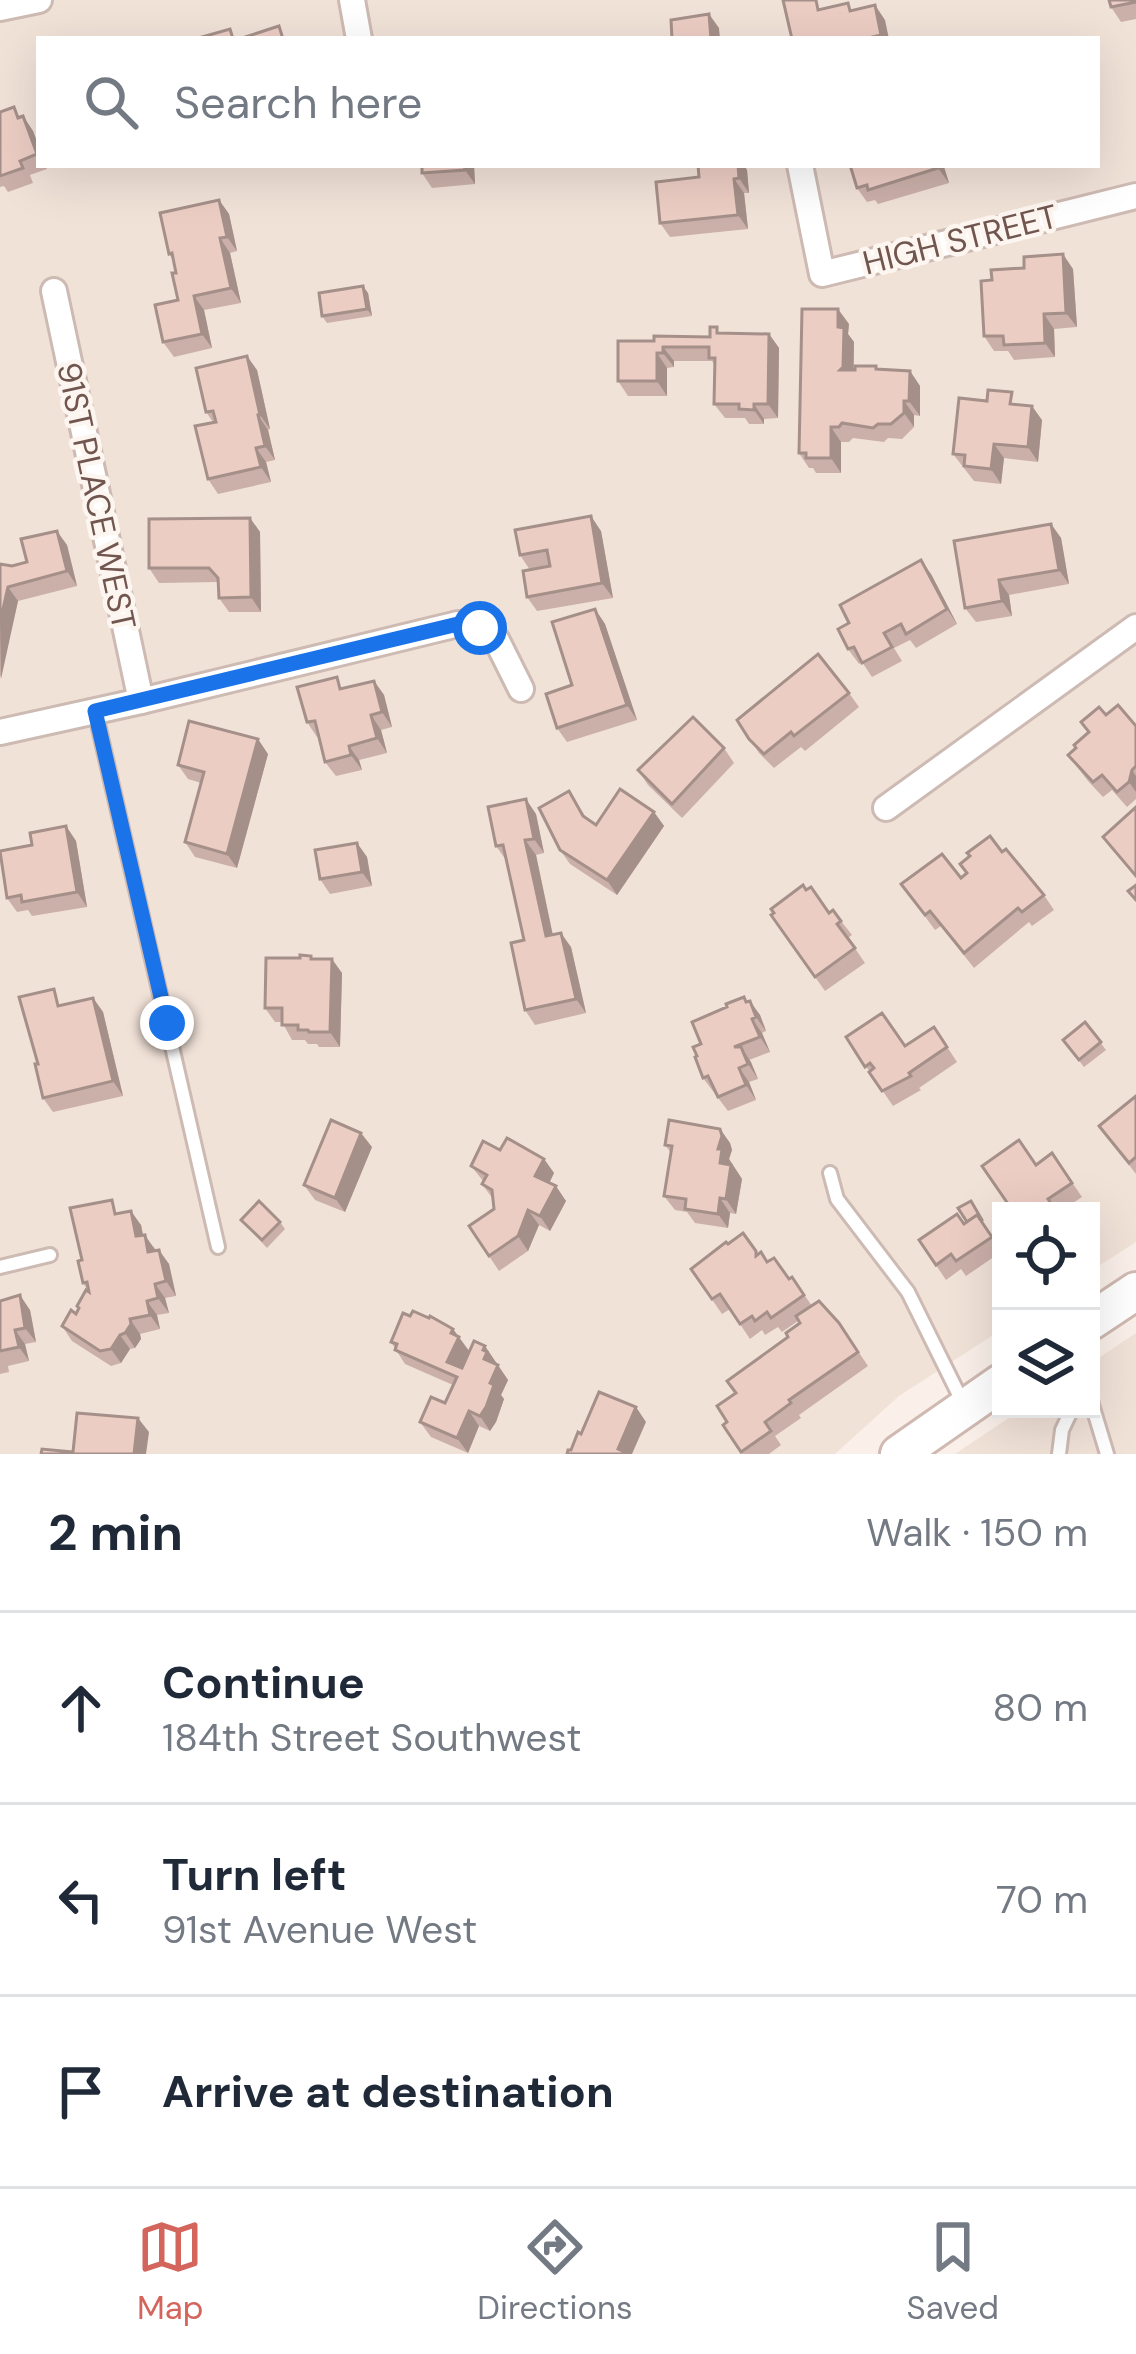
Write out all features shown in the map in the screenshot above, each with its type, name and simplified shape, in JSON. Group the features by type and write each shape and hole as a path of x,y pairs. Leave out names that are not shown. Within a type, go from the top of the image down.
{"main road":[{"path":"1100,1315 1136,1291"},
{"path":"899,1454 992,1389"}],"street":[{"path":"0,8 39,0"},
{"path":"352,0 358,36"},
{"name":"HIGH STREET","path":"801,168 822,274 1136,196"},
{"name":"91ST PLACE WEST","path":"54,291 141,701"},
{"path":"0,732 458,624 480,628 496,639 521,689"},
{"path":"886,808 1136,627"}],"lane":[{"path":"95,711 218,1246"},
{"path":"830,1173 837,1199 908,1292 965,1408"},
{"path":"0,1268 50,1256"},
{"path":"1059,1454 1068,1418"},
{"path":"1096,1418 1106,1454"}],"shaded area":[{"path":"0,0 1136,0 1136,1242 1100,1265 1100,1202 992,1202 992,1336 899,1396 835,1454 0,1454"},
{"path":"1136,1333 1136,1454 955,1454 1009,1418 1100,1418 1100,1357"}],"building":[{"path":"783,0 816,0 818,10 848,3 850,11 875,5 881,35 877,36 791,36"},
{"path":"1109,0 1136,0 1136,2 1111,7"},
{"path":"709,14 711,36 672,36 671,20"},
{"path":"279,26 282,36 248,36"},
{"path":"230,29 232,36 206,36"},
{"path":"14,107 18,118 23,116 36,154 20,161 23,168 0,176 0,112"},
{"path":"422,168 465,170 422,173"},
{"path":"698,168 738,168 739,178 734,179 738,215 660,223 656,182 699,177"},
{"path":"851,168 938,168 868,190 867,185 857,188"},
{"path":"219,200 227,237 220,238 231,288 194,296 202,334 163,342 155,305 178,300 172,253 160,213"},
{"path":"1063,254 1066,313 1044,314 1045,343 1004,345 1003,336 984,336 981,281 992,280 991,270 1024,268 1024,257"},
{"path":"363,286 367,309 322,316 319,293"},
{"path":"802,309 838,309 838,327 844,328 840,370 876,366 910,371 904,413 891,424 873,428 842,423 831,427 831,458 806,458 806,453 799,453"},
{"path":"710,327 717,327 717,333 769,334 768,404 754,404 754,410 739,409 739,404 714,404 715,358 709,358 709,347 663,347 663,353 657,353 657,381 618,381 618,341 710,337"},
{"path":"247,356 265,446 256,448 261,467 208,479 195,426 216,422 213,411 206,412 196,368"},
{"path":"988,390 1012,392 1010,404 1032,406 1028,447 994,444 991,469 964,466 965,455 953,454 959,398 987,401"},
{"path":"591,516 602,583 527,597 523,571 550,566 547,550 520,555 515,530"},
{"path":"250,518 251,597 219,598 218,578 209,568 149,568 149,519"},
{"path":"1051,524 1059,570 999,580 1002,601 965,608 954,541"},
{"path":"57,531 67,571 8,587 0,622 0,564 27,562 21,539"},
{"path":"921,560 947,609 906,634 901,624 884,633 892,647 862,663 838,629 849,623 840,605"},
{"path":"595,609 627,705 557,728 546,694 572,685 552,622"},
{"path":"818,654 849,693 764,754 737,720"},
{"path":"337,677 340,689 374,681 382,712 371,715 377,738 349,746 351,755 325,762 315,721 307,722 297,687"},
{"path":"1118,705 1136,726 1136,766 1129,782 1117,792 1102,775 1093,782 1068,755 1089,732 1081,722 1099,707 1106,715"},
{"path":"693,717 724,748 672,804 638,770"},
{"path":"189,721 258,739 227,854 185,842 204,772 178,765"},
{"path":"620,789 654,812 607,880 560,850 539,808 569,791 583,816 596,825"},
{"path":"526,799 534,839 525,840 546,936 561,933 576,999 525,1010 511,943 524,940 503,845 496,846 488,807"},
{"path":"1136,807 1136,876 1103,837"},
{"path":"66,826 77,892 22,902 21,895 7,898 0,851 32,845 30,833"},
{"path":"990,836 1044,895 1022,912 1018,908 964,953 901,884 942,854 961,878 967,873 960,864 970,856 967,853"},
{"path":"357,843 362,872 320,879 315,850"},
{"path":"803,885 806,890 811,887 829,913 833,910 855,948 815,977 771,915 771,909"},
{"path":"266,958 332,959 330,1032 282,1025 282,1008 265,1008"},
{"path":"54,989 58,1006 93,998 113,1081 43,1098 19,997"},
{"path":"744,997 750,1001 760,1037 734,1047 741,1047 748,1064 739,1068 746,1085 718,1097 695,1057 693,1047 701,1044 692,1022"},
{"path":"882,1013 905,1046 934,1027 947,1047 911,1076 882,1091 869,1072 874,1068 870,1063 865,1067 846,1037"},
{"path":"1085,1022 1101,1042 1079,1060 1063,1040"},
{"path":"1136,1096 1136,1157 1129,1163 1099,1126"},
{"path":"331,1120 361,1133 335,1198 304,1185"},
{"path":"669,1120 720,1129 720,1163 731,1165 726,1199 720,1198 718,1214 685,1209 686,1199 664,1196 672,1146 665,1145"},
{"path":"507,1138 544,1159 535,1176 556,1186 540,1216 528,1210 518,1236 489,1256 469,1226 494,1209 492,1190 482,1184 487,1175 471,1166 483,1141 500,1150"},
{"path":"1019,1140 1036,1165 1052,1153 1072,1183 1050,1202 1007,1202 982,1166"},
{"path":"112,1200 115,1214 131,1211 136,1236 145,1235 148,1252 159,1250 166,1281 155,1284 158,1298 147,1301 150,1315 130,1319 111,1349 100,1351 62,1326 89,1292 78,1261 82,1260 70,1208"},
{"path":"259,1201 280,1222 262,1240 241,1220"},
{"path":"971,1201 981,1221 977,1215 967,1222 958,1208"},
{"path":"957,1214 964,1224 977,1215 992,1237 956,1261 951,1254 936,1265 919,1240"},
{"path":"743,1233 756,1256 761,1252 767,1262 774,1258 804,1295 771,1318 767,1312 740,1324 720,1294 712,1299 691,1269"},
{"path":"20,1295 25,1328 15,1330 19,1347 0,1351 0,1301"},
{"path":"819,1301 858,1352 789,1400 765,1422 771,1431 741,1452 717,1406 736,1393 727,1381 788,1337 786,1333 800,1323 796,1316"},
{"path":"413,1311 453,1329 451,1333 459,1337 447,1362 462,1368 474,1341 485,1346 484,1359 498,1365 486,1407 480,1416 469,1411 457,1438 420,1422 431,1397 445,1403 457,1377 395,1350 397,1344 391,1342 403,1313 410,1316"},
{"path":"599,1392 636,1407 618,1449 629,1454 567,1454 578,1432 581,1434"},
{"path":"77,1413 138,1418 134,1454 41,1454 42,1449 73,1452"}],"route":[{"path":"167,1023 95,711 458,624 480,628"}]}
